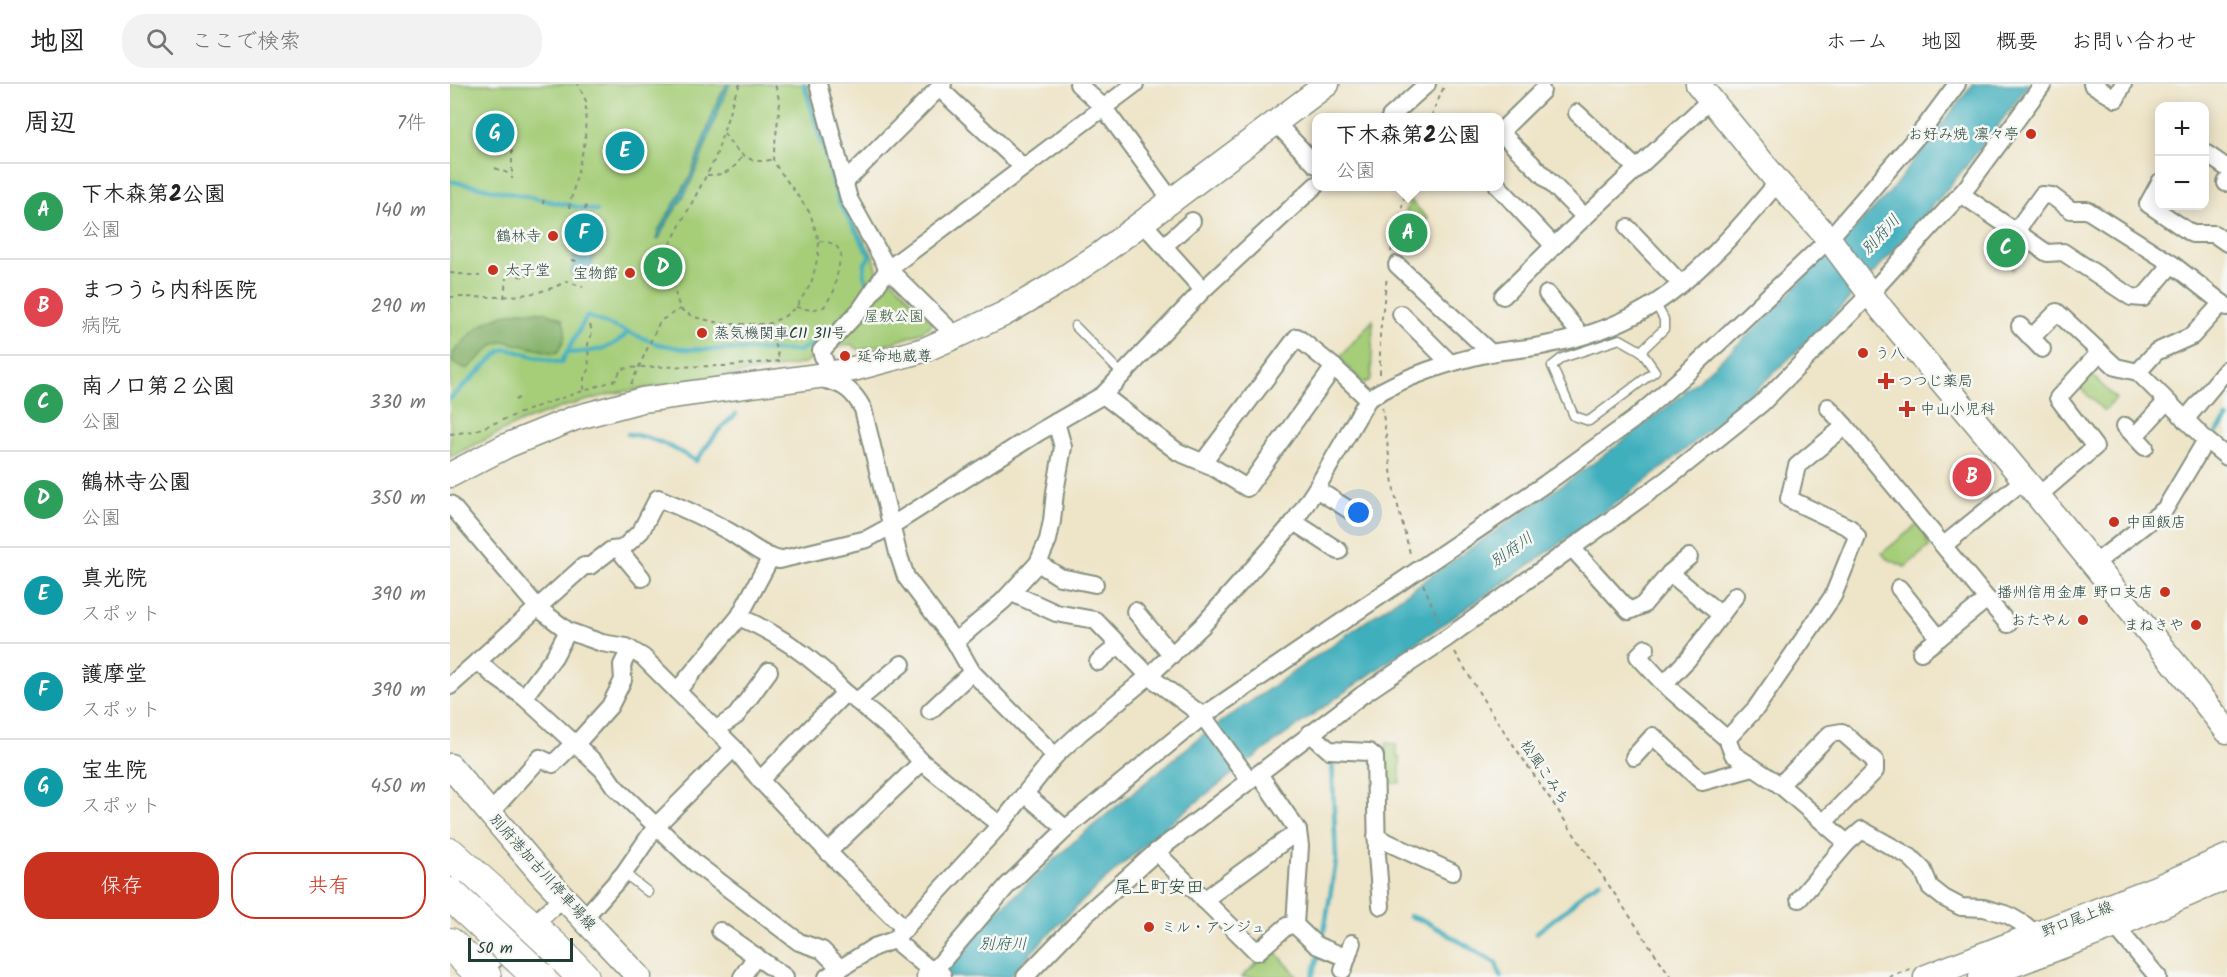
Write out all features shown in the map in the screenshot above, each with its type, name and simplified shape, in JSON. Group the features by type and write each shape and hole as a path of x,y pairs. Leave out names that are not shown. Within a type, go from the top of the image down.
{"highway":[{"path":"450,854 568,977"},
{"path":"450,870 583,977"},
{"path":"450,894 539,977"},
{"path":"450,917 515,977"},
{"path":"450,944 480,975"}],"street":[{"path":"818,84 849,199 888,269 956,336"},
{"path":"1078,84 1100,104 1172,201"},
{"path":"1055,756 972,672 955,642 906,577 891,526 863,409 857,397 842,384 825,380 825,362 821,351 860,310 888,269 1100,104 1135,84"},
{"path":"1394,113 1427,84"},
{"path":"450,504 538,608 568,631 602,643 630,649 643,657 734,748 934,975 1008,885 1066,829 1203,716 1545,484 1633,420 1688,372 1829,239 1924,127 1957,84"},
{"path":"1025,977 1083,917 1156,852 1362,695 1447,638 1666,480 1761,404 1870,294 1961,195 2043,84"},
{"path":"2092,84 2116,99 2123,84"},
{"path":"450,475 506,446 575,418 642,400 825,375 924,350 956,336 1004,314 1052,286 1143,223 1322,85"},
{"path":"844,183 941,86 1020,164"},
{"path":"1504,128 1542,92"},
{"path":"1503,296 1636,168 1705,92 1778,182 1829,239 1870,294 2094,564 2227,731"},
{"path":"1275,122 1312,160"},
{"path":"1580,122 1636,168"},
{"path":"1504,136 1584,216"},
{"path":"2209,156 2227,177"},
{"path":"478,661 524,697 603,770 614,786 696,864 800,942 822,950 834,972 899,934 1000,825 1055,756 1149,676 1202,626 1294,522 1316,489 1368,399 1380,391 1450,363 1491,353 1550,344 1644,311 1681,284 1739,228 1778,182"},
{"path":"2153,184 2148,204 2192,234 2214,234 2227,243"},
{"path":"450,686 584,566 590,566 611,550 622,549 641,531 658,498 684,508 729,531 771,558 779,560 867,539 891,526 1103,395 1203,290 1312,190"},
{"path":"1503,191 1554,246"},
{"path":"1961,195 2047,253 2063,252 2130,297 2143,298 2172,264"},
{"path":"2016,231 2042,195 2052,196 2071,210 2087,210 2172,264 2225,305 2192,336 2157,352 2138,372"},
{"path":"1164,246 1192,221"},
{"path":"1143,223 1203,290"},
{"path":"1628,228 1681,284"},
{"path":"1397,265 1443,302 1491,353"},
{"path":"1547,294 1581,335"},
{"path":"2031,338 2057,312 2116,367 2138,372 2166,402 2227,457"},
{"path":"1401,314 1450,363"},
{"path":"1203,462 1297,337 1368,399"},
{"path":"1944,545 2095,447 2058,398 2100,352"},
{"path":"1103,395 1178,452 1203,462 1247,488 1334,367"},
{"path":"2185,420 2227,369"},
{"path":"2135,436 2166,402"},
{"path":"1828,407 2008,624"},
{"path":"955,642 1012,593 1038,563 1048,540 1063,447 1056,422"},
{"path":"1727,739 1756,708 1833,596 1857,537 1850,528 1789,499 1797,466 1845,426"},
{"path":"2094,564 2165,509 2206,440"},
{"path":"1316,489 1359,516"},
{"path":"1294,522 1339,551"},
{"path":"1572,548 1629,611 1643,605 1670,573 1689,557"},
{"path":"622,549 623,555 642,578"},
{"path":"677,691 739,617 771,558"},
{"path":"1038,563 1060,577 1095,584"},
{"path":"1670,573 1720,614"},
{"path":"1899,588 1939,638"},
{"path":"1012,593 1056,613 1095,620 1149,676 1203,716 1298,831 1300,846 1295,925"},
{"path":"1664,684 1688,659 1736,595"},
{"path":"1921,652 1987,598"},
{"path":"1135,611 1172,655"},
{"path":"739,617 765,628 824,670 851,697 894,732 922,762 1000,825"},
{"path":"524,697 554,657 568,631"},
{"path":"1098,662 1119,645"},
{"path":"1646,648 1638,656 1664,684 1727,739 1733,754 1780,785 1847,843"},
{"path":"490,813 540,758 553,764 610,706 623,680 622,665 630,649"},
{"path":"760,780 851,697 902,664"},
{"path":"715,729 736,716 750,683 769,670"},
{"path":"930,711 972,672"},
{"path":"1780,785 1830,734 1842,732 1875,761 1875,771 1824,822"},
{"path":"1310,733 1329,750 1369,752 1375,757 1376,837 1381,906"},
{"path":"1634,757 1653,736 1701,782 1753,768"},
{"path":"584,918 624,873 657,825 734,748"},
{"path":"828,852 922,762"},
{"name":"別府港加古川停車場線","path":"450,766 564,897 639,977"},
{"path":"1025,794 1066,829"},
{"path":"1799,899 1847,843 1862,830 1910,857 1923,870 1930,887 1944,898 1961,907 1984,908 2008,915 2044,942"},
{"path":"1204,900 1298,831"},
{"path":"1376,837 1452,872"},
{"path":"1156,852 1257,952 1287,926 1295,925 1321,947 1348,957"},
{"name":"野口尾上線","path":"1981,977 2044,942 2227,857"},
{"name":"野口尾上線","path":"1926,977 2044,942 2115,926 2227,877"},
{"path":"480,975 564,897"},
{"path":"2115,926 2158,977"},
{"path":"720,931 785,977"},
{"path":"742,977 756,956"}],"lane":[{"path":"1641,351 1664,329 1664,319 1655,303"},
{"path":"1075,326 1122,374"},
{"path":"1620,339 1641,351 1655,371 1589,421 1574,416 1552,366 1562,358 1620,339"},
{"path":"624,873 648,892"}],"path":[{"path":"568,208 585,141 585,101 578,84"},
{"path":"740,84 707,175 667,250 668,269 680,309 694,317 725,324 768,324 785,316 796,307 811,284 818,256 819,241 810,213 773,159 780,103 775,84"},
{"path":"1434,113 1445,84"},
{"path":"724,133 742,156 757,161 773,159"},
{"path":"495,168 512,177 512,150"},
{"path":"707,175 724,173 734,168 742,156"},
{"path":"543,204 544,197"},
{"path":"585,210 586,206"},
{"path":"796,307 811,310 825,307 834,291 840,250 832,243 819,241"},
{"path":"572,260 581,262"},
{"path":"450,273 480,276"},
{"path":"504,297 506,278"},
{"path":"450,297 504,297 556,287 566,281 584,286"},
{"path":"627,388 640,367 660,321 680,309"},
{"path":"584,391 584,378 589,370 588,349 592,333 590,324"},
{"path":"616,380 621,384"},
{"name":"松風こみち","path":"1417,571 1447,638 1487,706 1671,977"}],"green space":[{"path":"450,84 807,84 842,200 874,257 879,277 813,358 802,364 615,393 566,406 521,422 450,457"},
{"path":"1410,200 1428,219 1399,246 1406,212"},
{"path":"2006,230 2019,239 2015,245 2026,252 2013,270 1991,251"},
{"name":"屋敷公園","path":"889,276 933,323 927,329 909,337 888,343 859,350 851,344 840,347 838,341"},
{"path":"520,311 546,312 562,319 565,336 558,352 553,353 504,341 495,344 467,369 453,363 453,353 475,330 497,317"},
{"path":"1373,320 1371,380 1363,383 1339,358"},
{"path":"2091,374 2116,399 2104,411 2078,386"},
{"path":"1918,524 1930,538 1926,541 1930,546 1905,567 1886,558 1882,553"},
{"path":"1386,743 1396,744 1400,760 1400,783 1382,783 1381,753 1386,751"},
{"path":"1276,952 1298,977 1242,977 1263,957 1267,961"}],"water":[{"path":"727,84 730,84 692,179 659,239 656,240 658,231 690,177 717,102"},
{"name":"別府川","path":"1973,84 2029,84 1947,189 1858,289 1763,383 1713,427 1578,531 1322,708 1239,769 1158,834 1081,902 1009,977 942,977 984,923 1077,839 1204,734 1595,462 1676,400 1766,319 1817,264 1890,192"},
{"path":"575,251 594,255 590,278 571,274"}],"waterway":[{"path":"804,84 839,202 870,256 865,263 864,274 869,287 867,289"},
{"path":"450,181 597,211"},
{"path":"450,399 501,351 507,349 561,363 587,316 658,344 684,349 798,351 821,340"},
{"path":"567,353 608,347 628,332"},
{"path":"628,434 656,440 696,461 719,430 736,414"},
{"path":"2215,435 2227,418"},
{"path":"1322,943 1336,861 1332,757"},
{"path":"1536,933 1567,909 1586,890 1601,881"},
{"path":"1409,916 1425,921 1496,963 1501,977"},
{"path":"1312,977 1320,951"}],"place":[{"name":"宝生院","path":"495,133"},
{"name":"お好み焼 凛々亭","path":"2031,134"},
{"name":"真光院","path":"625,151"},
{"name":"護摩堂","path":"584,233"},
{"name":"下木森第2公園","path":"1408,233"},
{"name":"鶴林寺","path":"553,236"},
{"name":"南ノ口第２公園","path":"2006,248"},
{"name":"鶴林寺公園","path":"663,267"},
{"name":"太子堂","path":"493,270"},
{"name":"宝物館","path":"630,273"},
{"name":"蒸気機関車C11 311号","path":"702,333"},
{"name":"う八","path":"1863,353"},
{"name":"延命地蔵尊","path":"845,356"},
{"name":"つつじ薬局","path":"1886,381"},
{"name":"中山小児科","path":"1907,409"},
{"name":"まつうら内科医院","path":"1972,477"},
{"name":"中国飯店","path":"2114,522"},
{"name":"播州信用金庫 野口支店","path":"2165,592"},
{"name":"おたやん","path":"2083,620"},
{"name":"まねきや","path":"2196,625"},
{"name":"ミル・アンジュ","path":"1149,927"}],"district":[{"name":"尾上町安田","path":"1159,887"}]}
